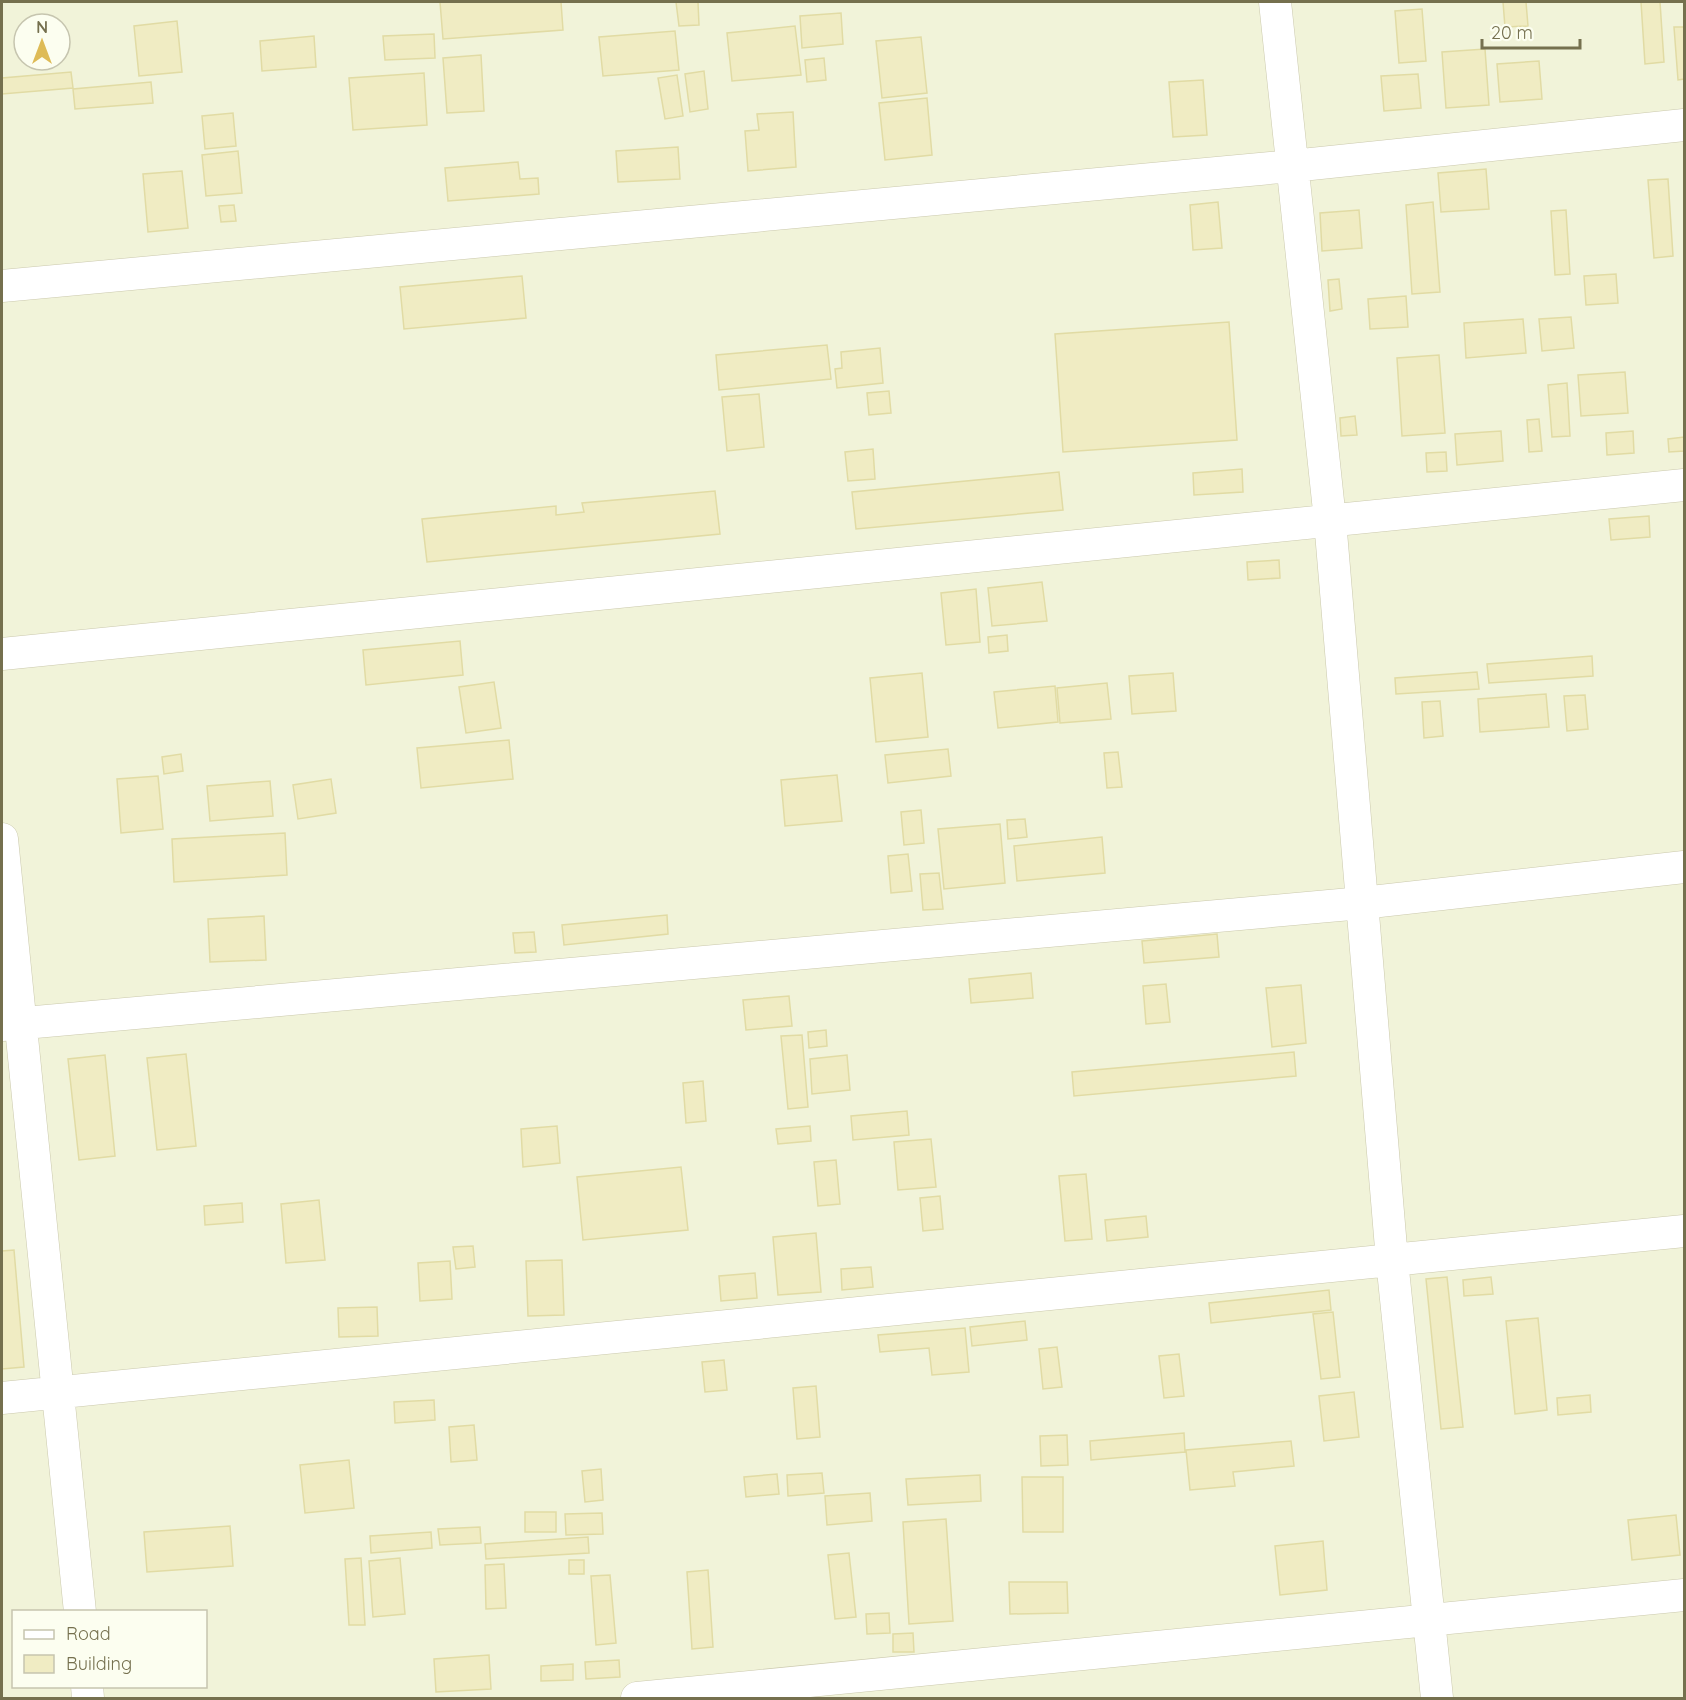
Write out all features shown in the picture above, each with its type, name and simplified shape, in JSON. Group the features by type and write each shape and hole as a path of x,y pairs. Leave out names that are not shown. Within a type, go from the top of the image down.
{"street":[{"path":"1275,2 1330,520 1392,1260 1437,1698"},
{"path":"2,286 1292,166 1684,125"},
{"path":"2,654 1684,485"},
{"path":"2,839 11,1023 58,1393 80,1610"},
{"path":"11,1023 1362,903 1684,867"},
{"path":"2,1398 1684,1231"},
{"path":"637,1698 1684,1595"}],"shaded area":[{"path":"2,2 1684,2 1684,1698 2,1698"}],"building":[{"path":"440,2 561,2 563,30 443,39"},
{"path":"676,2 698,2 699,25 679,26"},
{"path":"1503,2 1526,2 1528,26 1505,27"},
{"path":"1641,2 1660,2 1664,62 1645,64"},
{"path":"1422,9 1426,61 1399,63 1395,11"},
{"path":"841,13 843,44 802,48 800,16"},
{"path":"177,21 182,72 139,76 134,26"},
{"path":"795,26 801,75 732,81 727,33"},
{"path":"1674,27 1684,27 1684,79 1678,80"},
{"path":"675,31 679,70 603,76 599,37"},
{"path":"434,34 435,58 385,60 383,36"},
{"path":"314,36 316,67 262,71 260,41"},
{"path":"921,37 927,93 882,98 876,41"},
{"path":"1485,49 1489,105 1446,108 1442,52"},
{"path":"481,55 484,111 447,113 443,58"},
{"path":"824,58 826,80 807,82 805,60"},
{"path":"1539,61 1542,99 1500,102 1497,64"},
{"path":"704,71 708,109 690,112 685,74"},
{"path":"71,72 73,88 2,94 2,78"},
{"path":"424,73 427,125 353,130 349,78"},
{"path":"1418,74 1421,108 1384,111 1381,76"},
{"path":"677,75 683,116 665,119 658,78"},
{"path":"1203,80 1207,135 1173,137 1169,82"},
{"path":"151,82 153,103 75,109 73,89"},
{"path":"927,98 932,155 885,160 879,103"},
{"path":"793,112 796,167 748,171 745,131 759,130 757,114"},
{"path":"233,113 236,146 205,149 202,116"},
{"path":"678,147 680,179 618,182 616,151"},
{"path":"238,151 242,193 206,196 202,155"},
{"path":"518,162 520,179 538,178 539,194 448,201 445,168"},
{"path":"1486,169 1489,209 1441,212 1438,173"},
{"path":"182,171 188,228 148,232 143,174"},
{"path":"1668,179 1673,256 1654,258 1648,180"},
{"path":"1218,202 1222,248 1193,250 1190,205"},
{"path":"1433,202 1440,292 1412,294 1406,205"},
{"path":"234,205 236,221 221,222 219,206"},
{"path":"1359,210 1362,248 1322,251 1320,213"},
{"path":"1566,210 1570,274 1555,275 1551,211"},
{"path":"1616,274 1618,303 1586,305 1584,276"},
{"path":"522,276 526,318 404,329 400,287"},
{"path":"1339,279 1342,309 1330,311 1328,280"},
{"path":"1406,296 1408,327 1370,329 1368,299"},
{"path":"1571,317 1574,348 1542,351 1539,319"},
{"path":"1523,319 1526,353 1466,358 1464,323"},
{"path":"1229,322 1237,440 1063,452 1055,334"},
{"path":"827,345 831,379 719,390 716,355"},
{"path":"880,348 883,383 837,388 835,369 842,368 841,352"},
{"path":"1439,355 1445,433 1402,436 1397,358"},
{"path":"1625,372 1628,413 1581,416 1578,375"},
{"path":"1567,383 1570,436 1552,437 1548,385"},
{"path":"889,391 891,413 869,415 867,393"},
{"path":"759,394 764,447 727,451 722,397"},
{"path":"1355,416 1357,435 1341,436 1340,418"},
{"path":"1539,419 1542,451 1529,452 1527,420"},
{"path":"1501,431 1503,461 1457,465 1455,434"},
{"path":"1633,431 1634,453 1607,455 1606,433"},
{"path":"1684,437 1684,451 1669,452 1668,439"},
{"path":"873,449 875,479 848,481 845,452"},
{"path":"1446,452 1447,471 1427,472 1426,453"},
{"path":"1242,469 1243,492 1194,495 1193,473"},
{"path":"1059,472 1063,510 856,529 852,492"},
{"path":"715,491 720,534 427,562 422,519 556,506 556,515 584,512 582,503"},
{"path":"1649,516 1650,537 1611,540 1609,519"},
{"path":"1279,560 1280,578 1248,580 1247,562"},
{"path":"1042,582 1047,621 992,626 988,588"},
{"path":"976,589 980,642 946,645 941,593"},
{"path":"1007,635 1008,651 989,653 988,637"},
{"path":"460,641 463,675 366,685 363,650"},
{"path":"1592,656 1593,676 1489,683 1487,664"},
{"path":"1477,672 1479,689 1396,694 1395,678"},
{"path":"922,673 928,737 876,742 870,678"},
{"path":"1173,673 1176,711 1132,714 1129,676"},
{"path":"494,682 501,728 466,733 459,687"},
{"path":"1107,683 1111,719 1060,723 1057,688"},
{"path":"1055,686 1058,722 998,728 994,692"},
{"path":"1546,694 1549,727 1480,732 1478,699"},
{"path":"1585,695 1588,729 1567,731 1564,696"},
{"path":"1440,701 1443,736 1424,738 1422,702"},
{"path":"509,740 513,779 421,788 417,748"},
{"path":"948,749 951,776 888,783 885,755"},
{"path":"1118,752 1122,787 1107,788 1104,753"},
{"path":"181,754 183,771 164,774 162,757"},
{"path":"837,775 842,821 785,826 781,780"},
{"path":"158,776 163,829 121,833 117,779"},
{"path":"331,779 336,813 298,819 293,785"},
{"path":"270,781 273,816 210,821 207,786"},
{"path":"921,810 924,843 904,845 901,812"},
{"path":"1025,819 1027,837 1008,839 1007,820"},
{"path":"1000,824 1005,883 944,889 938,829"},
{"path":"285,833 287,875 174,882 172,839"},
{"path":"1102,837 1105,873 1017,881 1014,846"},
{"path":"908,854 912,891 891,893 888,856"},
{"path":"939,873 943,909 923,910 920,874"},
{"path":"667,915 668,934 564,945 562,925"},
{"path":"264,916 266,960 210,962 208,919"},
{"path":"534,932 536,952 515,953 513,933"},
{"path":"1217,934 1219,957 1144,963 1142,941"},
{"path":"1031,973 1033,998 971,1003 969,979"},
{"path":"1166,984 1170,1022 1146,1024 1143,986"},
{"path":"1301,985 1306,1043 1272,1047 1266,988"},
{"path":"789,996 792,1026 746,1030 743,1000"},
{"path":"826,1030 827,1046 809,1048 808,1032"},
{"path":"802,1035 808,1107 788,1109 781,1036"},
{"path":"1294,1052 1296,1076 1074,1096 1072,1072"},
{"path":"186,1054 196,1146 157,1150 147,1058"},
{"path":"105,1055 115,1156 79,1160 68,1059"},
{"path":"847,1055 850,1090 812,1094 810,1059"},
{"path":"703,1081 706,1121 686,1123 683,1083"},
{"path":"907,1111 909,1135 853,1140 851,1116"},
{"path":"557,1126 560,1163 523,1167 521,1129"},
{"path":"810,1126 811,1141 778,1144 776,1129"},
{"path":"931,1139 936,1187 898,1190 894,1142"},
{"path":"836,1160 840,1204 818,1206 814,1162"},
{"path":"681,1167 688,1230 583,1240 577,1177"},
{"path":"1086,1174 1092,1239 1065,1241 1059,1176"},
{"path":"940,1196 943,1229 923,1231 920,1198"},
{"path":"319,1200 325,1260 286,1263 281,1204"},
{"path":"242,1203 243,1222 205,1225 204,1206"},
{"path":"1146,1216 1148,1237 1107,1241 1105,1220"},
{"path":"816,1233 821,1292 778,1295 773,1237"},
{"path":"473,1246 475,1267 456,1269 453,1247"},
{"path":"14,1250 24,1367 2,1369 2,1251"},
{"path":"562,1260 564,1315 528,1316 526,1261"},
{"path":"450,1261 452,1299 420,1301 418,1263"},
{"path":"871,1267 873,1287 842,1290 841,1269"},
{"path":"755,1273 757,1298 721,1301 719,1276"},
{"path":"1447,1277 1463,1427 1441,1429 1426,1279"},
{"path":"1491,1277 1493,1294 1464,1296 1463,1280"},
{"path":"1329,1290 1331,1310 1211,1323 1209,1303"},
{"path":"377,1307 378,1336 339,1337 338,1308"},
{"path":"1333,1312 1340,1377 1321,1379 1313,1314"},
{"path":"1538,1318 1547,1410 1515,1414 1506,1321"},
{"path":"1025,1321 1027,1340 972,1346 970,1327"},
{"path":"965,1328 969,1372 932,1375 929,1348 880,1352 878,1335"},
{"path":"1057,1347 1062,1387 1043,1389 1039,1349"},
{"path":"1179,1354 1184,1396 1164,1398 1159,1356"},
{"path":"724,1360 727,1390 705,1392 702,1362"},
{"path":"816,1386 820,1437 797,1439 793,1388"},
{"path":"1354,1392 1359,1437 1324,1441 1319,1396"},
{"path":"1590,1395 1591,1412 1558,1415 1557,1398"},
{"path":"434,1400 435,1420 395,1423 394,1402"},
{"path":"474,1425 477,1460 451,1462 449,1427"},
{"path":"1184,1433 1185,1452 1091,1460 1090,1441"},
{"path":"1067,1435 1068,1465 1041,1466 1040,1436"},
{"path":"1291,1441 1294,1466 1233,1472 1235,1486 1190,1490 1186,1450"},
{"path":"349,1460 354,1508 305,1513 300,1465"},
{"path":"601,1469 603,1500 585,1502 582,1471"},
{"path":"822,1473 824,1493 788,1496 787,1475"},
{"path":"777,1474 779,1494 746,1497 744,1477"},
{"path":"980,1475 981,1501 908,1505 906,1479"},
{"path":"1022,1477 1063,1477 1063,1532 1023,1532"},
{"path":"870,1493 872,1521 827,1525 825,1496"},
{"path":"525,1512 556,1512 556,1532 525,1532"},
{"path":"602,1513 603,1534 566,1535 565,1514"},
{"path":"1676,1515 1680,1555 1632,1560 1628,1520"},
{"path":"946,1519 953,1621 909,1624 903,1522"},
{"path":"230,1526 233,1566 147,1572 144,1532"},
{"path":"480,1527 481,1543 440,1545 438,1529"},
{"path":"431,1532 432,1548 371,1553 370,1536"},
{"path":"588,1537 589,1553 486,1559 485,1544"},
{"path":"1323,1541 1327,1590 1280,1595 1275,1546"},
{"path":"849,1553 856,1617 835,1619 828,1555"},
{"path":"361,1558 365,1625 349,1625 345,1559"},
{"path":"400,1558 405,1614 373,1617 369,1561"},
{"path":"569,1560 584,1560 584,1574 569,1574"},
{"path":"504,1564 506,1608 486,1609 485,1565"},
{"path":"708,1570 713,1647 692,1649 687,1572"},
{"path":"610,1575 616,1643 596,1645 591,1576"},
{"path":"1009,1582 1067,1582 1068,1613 1010,1614"},
{"path":"889,1613 890,1633 867,1634 866,1614"},
{"path":"913,1633 914,1652 893,1652 893,1634"},
{"path":"489,1655 491,1689 436,1692 434,1659"},
{"path":"619,1660 620,1677 586,1679 585,1662"},
{"path":"573,1664 573,1680 541,1681 541,1666"}]}
